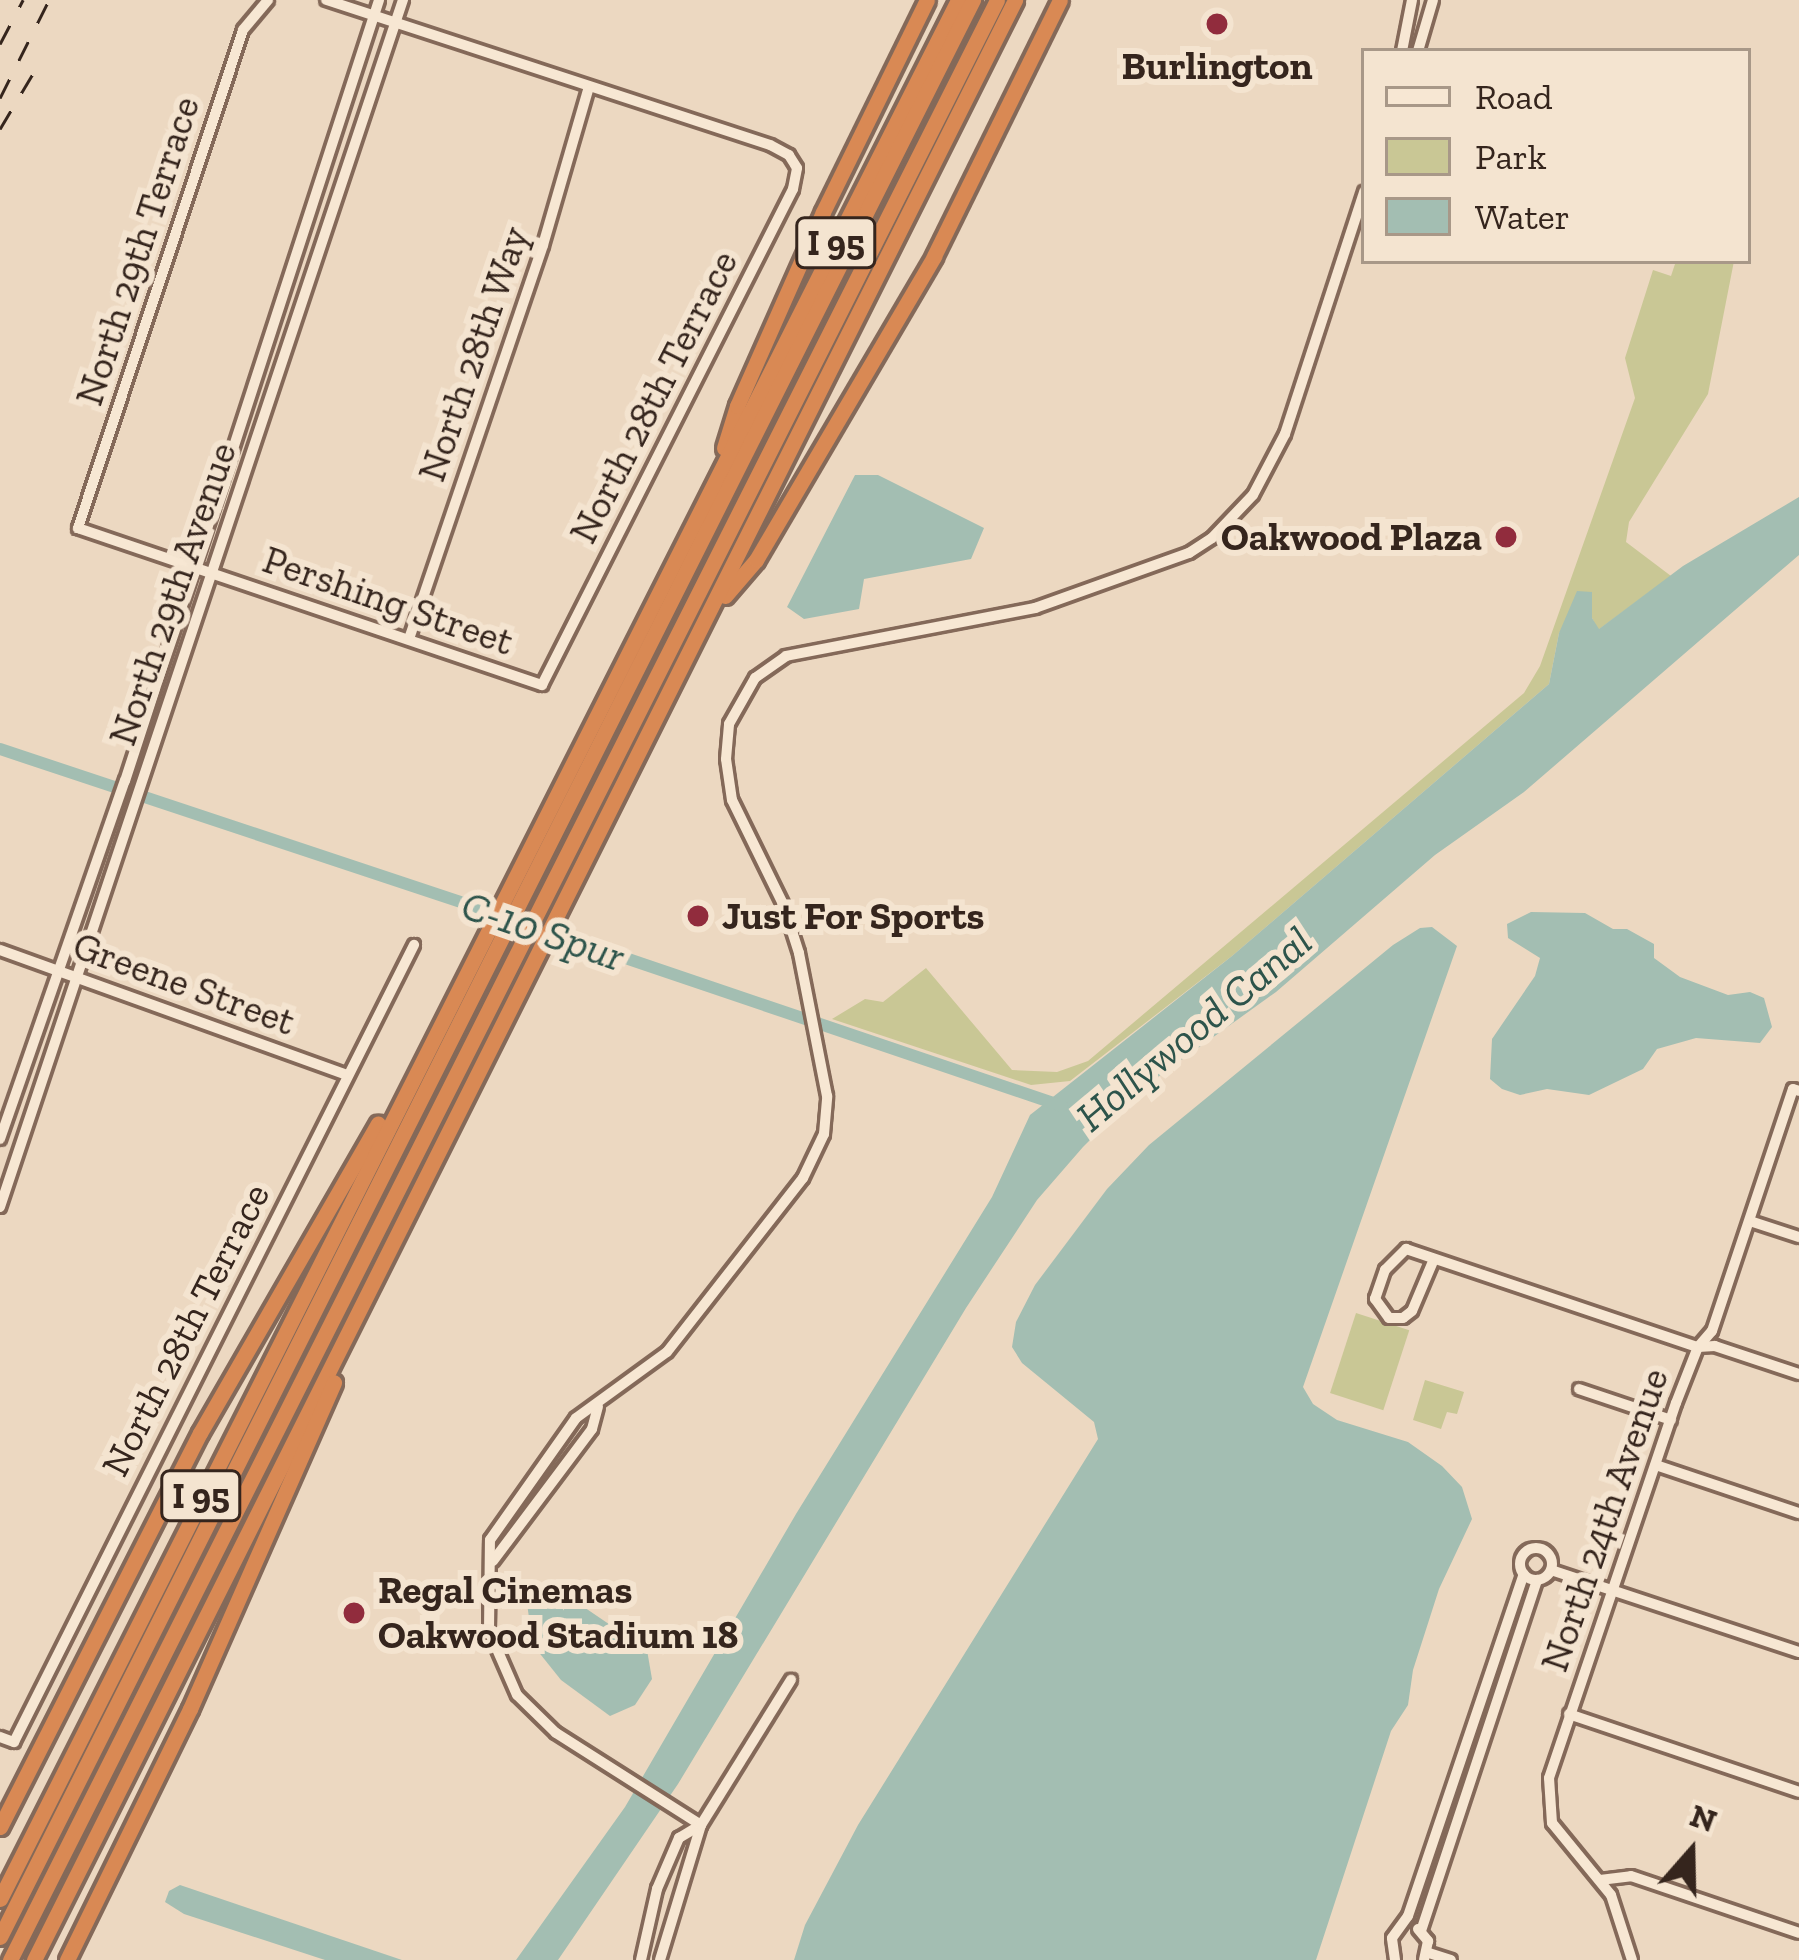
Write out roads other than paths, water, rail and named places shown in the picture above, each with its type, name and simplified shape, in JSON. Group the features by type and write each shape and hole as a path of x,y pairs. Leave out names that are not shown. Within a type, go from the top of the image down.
{"highway":[{"path":"712,485 746,385 927,0"},
{"name":"I 95","path":"0,1899 481,939 515,893 712,485 958,0"},
{"path":"0,1937 500,942 515,893 973,0"},
{"path":"10,1960 997,0"},
{"name":"I 95","path":"34,1960 565,908 1015,0"},
{"path":"711,612 756,560 922,276 1060,0"},
{"path":"0,1827 200,1432 383,1116 404,1094"},
{"path":"67,1960 238,1604 391,1247"}],"street":[{"name":"North 29th Terrace","path":"77,528 243,30 268,0"},
{"path":"326,0 589,87"},
{"name":"North 29th Avenue","path":"0,1207 77,976 192,566 379,0"},
{"name":"North 29th Avenue","path":"131,783 214,573 404,0"},
{"path":"1403,48 1412,0"},
{"path":"1419,48 1433,0"},
{"name":"North 28th Terrace","path":"542,685 796,182 789,155 770,145 589,87"},
{"name":"North 28th Way","path":"409,639 543,245 589,87"},
{"path":"700,1825 556,1733 517,1694 489,1631 490,1540 508,1507 576,1418 598,1407 667,1352 803,1178 826,1120 817,1035 784,907 732,800 729,724 748,688 786,656 1053,603 1189,553 1212,538 1253,495 1285,434 1361,201"},
{"name":"Pershing Street","path":"77,528 542,685"},
{"name":"North 29th Avenue","path":"0,1139 57,969 126,799"},
{"name":"North 28th Terrace","path":"0,1737 14,1742 413,945"},
{"name":"Greene Street","path":"0,950 347,1075"},
{"name":"North 24th Avenue","path":"1632,1960 1625,1925 1600,1880 1552,1823 1549,1778 1671,1420 1698,1347 1712,1331 1796,1090"},
{"path":"1750,1220 1799,1237"},
{"path":"1434,1259 1412,1311 1403,1318 1389,1318 1375,1299 1396,1253 1406,1249 1698,1347 1715,1346 1799,1374"},
{"path":"1579,1389 1671,1420"},
{"path":"493,1562 592,1429 598,1407"},
{"path":"1656,1465 1799,1513"},
{"path":"1394,1960 1390,1945 1403,1928 1524,1574 1520,1560 1530,1548 1549,1555 1551,1570"},
{"path":"1551,1570 1799,1652"},
{"path":"1451,1960 1426,1956 1421,1931 1537,1580 1551,1570"},
{"path":"1524,1574 1537,1580"},
{"path":"660,1960 700,1825 791,1680"},
{"path":"1569,1714 1799,1792"},
{"path":"641,1960 657,1889 679,1838 700,1825"},
{"path":"1600,1880 1631,1876 1799,1933"},
{"path":"1403,1928 1421,1931"}],"water":[{"path":"855,475 878,475 984,528 971,559 864,579 859,609 804,619 787,607"},
{"name":"Hollywood Canal","path":"1799,497 1799,555 1524,792 1435,855 1276,992 1141,1089 1083,1147 1037,1200 966,1308 678,1784 558,1960 516,1960 625,1807 796,1514 992,1197 1030,1115 1232,956 1549,684 1559,633 1577,591 1592,592 1592,618 1599,629 1683,566"},
{"path":"1531,912 1585,913 1613,929 1627,929 1654,944 1654,958 1680,977 1728,995 1750,992 1764,998 1772,1027 1760,1043 1696,1038 1657,1049 1643,1069 1589,1095 1547,1089 1520,1095 1502,1089 1490,1079 1492,1039 1535,976 1540,958 1508,938 1507,924"},
{"path":"1432,927 1457,946 1303,1387 1313,1404 1337,1420 1408,1442 1442,1466 1462,1487 1472,1519 1439,1589 1413,1670 1408,1705 1391,1731 1316,1960 794,1960 805,1925 858,1825 1098,1439 1094,1422 1022,1363 1012,1347 1016,1322 1035,1285 1107,1189 1149,1145 1393,945 1420,928"},
{"path":"532,1582 575,1601 647,1650 652,1679 635,1705 610,1716 561,1680 533,1645 525,1590"},
{"path":"180,1885 402,1960 325,1960 184,1914 165,1902 169,1891"}],"waterway":[{"name":"C-10 Spur","path":"0,749 500,915"},
{"name":"C-10 Spur","path":"525,924 1062,1106"}],"railway":[{"path":"0,44 23,0"},
{"path":"0,98 49,0"},
{"path":"0,129 40,62"}],"place":[{"name":"Burlington","path":"1217,24"},
{"name":"Oakwood Plaza","path":"1506,537"},
{"name":"Just For Sports","path":"698,916"},
{"name":"Regal Cinemas Oakwood Stadium 18","path":"354,1613"}]}
